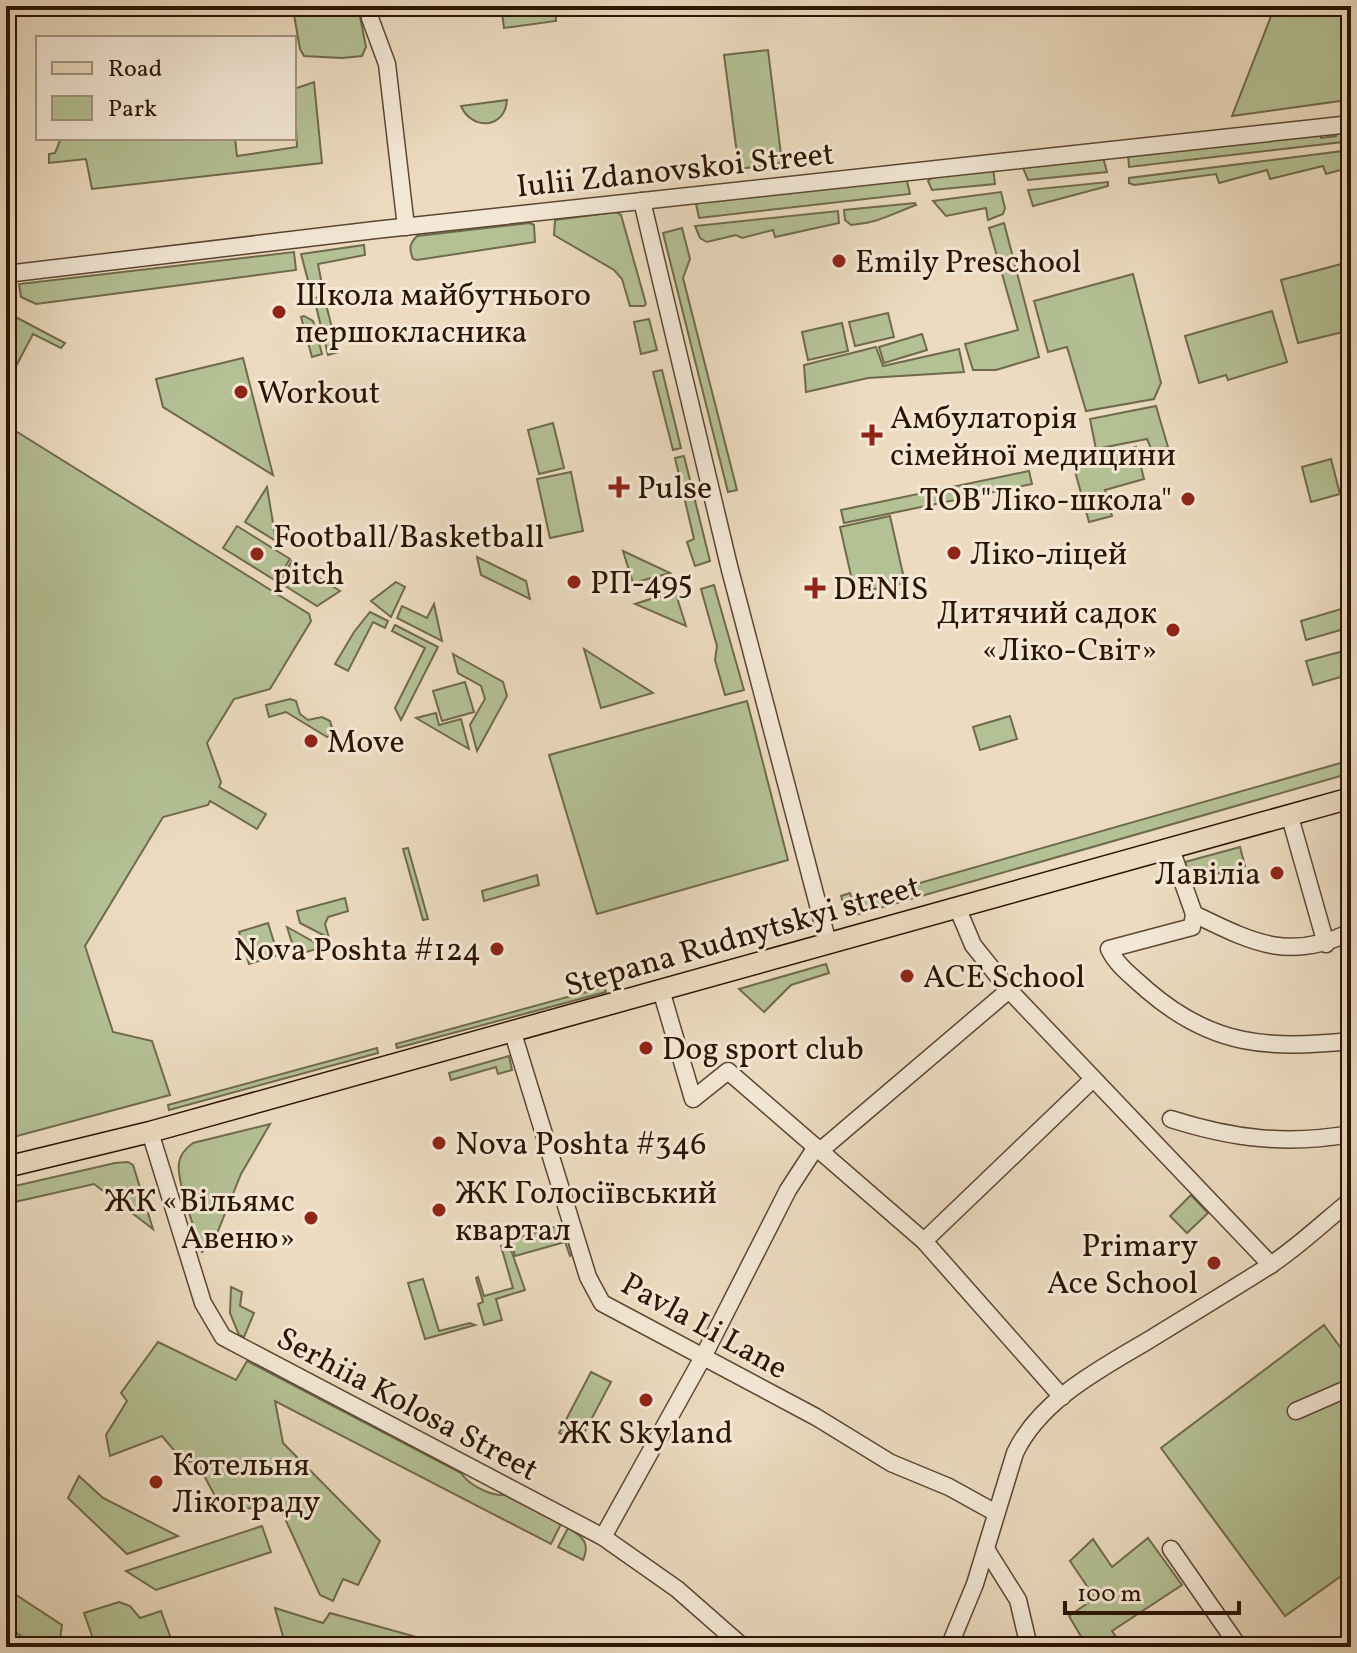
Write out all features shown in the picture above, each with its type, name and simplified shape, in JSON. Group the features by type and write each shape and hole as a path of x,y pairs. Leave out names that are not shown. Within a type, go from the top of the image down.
{"main road":[{"name":"Stepana Rudnytskyi street","path":"6,1167 150,1132 512,1030 663,997 828,943 1351,798"}],"street":[{"path":"368,6 387,64 406,227"},
{"name":"Iulii Zdanovskoi Street","path":"6,274 1351,124"},
{"path":"642,201 729,566 828,943"},
{"path":"1290,817 1326,944"},
{"path":"1171,849 1194,914 1192,927 1109,949 1114,959 1151,993 1186,1019 1209,1031 1261,1044 1308,1045 1351,1041"},
{"path":"957,907 973,945 1009,990 1271,1265"},
{"path":"1194,914 1264,945 1326,944 1351,932"},
{"path":"605,1534 703,1357 788,1190 819,1149 1009,990"},
{"path":"663,997 693,1099 728,1071 924,1241 1062,1397"},
{"name":"Pavla Li Lane","path":"512,1030 585,1267 598,1299 609,1309 816,1417 891,1463 949,1487 996,1513"},
{"path":"924,1241 1093,1079"},
{"path":"1171,1119 1239,1137 1266,1140 1351,1134"},
{"name":"Serhiia Kolosa Street","path":"150,1132 203,1303 223,1337 605,1534 677,1589 743,1647"},
{"path":"949,1647 986,1549 1021,1439 1039,1417 1112,1361 1271,1265 1351,1200"},
{"path":"1296,1411 1351,1387"},
{"path":"986,1549 1018,1600 1029,1647"},
{"path":"1171,1549 1239,1647"}],"green space":[{"path":"358,6 366,47 362,56 304,56 293,9"},
{"path":"501,6 555,6 556,21 504,28"},
{"path":"1275,6 1351,6 1351,94 1340,101 1232,116"},
{"path":"768,50 782,163 739,169 724,55"},
{"path":"314,82 322,163 92,189 86,159 49,163 49,154 55,153 60,140 235,140 237,156 297,147 296,88"},
{"path":"507,100 501,117 487,123 473,120 461,106"},
{"path":"1351,129 1351,141 1129,167 1128,154 1320,132 1321,138 1336,136 1336,130"},
{"path":"1351,150 1351,167 1326,174 1323,166 1270,179 1267,170 1219,183 1216,174 1134,185 1129,183 1129,178"},
{"path":"1103,157 1107,172 1028,180 1023,168 1026,164"},
{"path":"993,167 995,184 932,190 928,181 936,174"},
{"path":"897,176 907,181 910,194 699,218 695,199"},
{"path":"1108,182 1108,186 1033,206 1028,190"},
{"path":"1001,192 1005,208 1003,214 988,220 986,208 946,216 933,201"},
{"path":"915,203 885,218 869,222 851,225 845,220 844,210"},
{"path":"838,211 839,223 775,237 773,230 707,242 700,238 695,226"},
{"path":"616,212 621,215 646,304 644,306 630,306 622,279 614,270 554,235 555,220"},
{"path":"1004,223 1039,357 996,370 973,370 965,344 1018,330 989,228"},
{"path":"534,225 535,242 417,260 413,259 411,252 411,244 417,236"},
{"path":"682,228 690,259 683,278 737,490 728,492 663,233"},
{"path":"364,245 365,255 318,264 322,285 310,288 301,254"},
{"path":"294,252 296,270 36,304 21,297 19,284"},
{"path":"1345,263 1351,286 1351,330 1298,343 1281,280"},
{"path":"1133,274 1161,383 1154,399 1086,411 1067,347 1048,352 1034,301"},
{"path":"324,296 338,352 328,355 314,298"},
{"path":"1272,311 1287,362 1228,380 1226,375 1199,383 1185,336"},
{"path":"6,312 65,343 61,348 33,334 6,385"},
{"path":"888,313 894,337 855,346 849,322"},
{"path":"301,317 313,321 322,354 312,357"},
{"path":"649,319 657,350 641,354 634,322"},
{"path":"842,323 848,351 808,360 802,332"},
{"path":"922,334 927,350 884,363 879,347"},
{"path":"876,347 883,366 959,349 964,372 868,378 806,392 804,365"},
{"path":"243,358 273,475 163,407 156,379"},
{"path":"662,370 681,448 673,450 653,372"},
{"path":"1156,406 1168,447 1152,451 1147,439 1096,449 1090,419"},
{"path":"553,423 564,468 539,474 528,430"},
{"path":"6,425 309,614 311,621 270,689 234,699 207,743 221,782 219,787 266,814 257,829 210,801 208,805 163,817 85,946 113,1032 152,1041 170,1095 6,1139"},
{"path":"1136,447 1144,479 1105,490 1112,516 1089,522 1073,464"},
{"path":"684,456 710,561 695,566 687,542 694,539 675,458"},
{"path":"1331,459 1340,494 1311,502 1302,467"},
{"path":"1029,471 1032,484 844,523 841,510"},
{"path":"571,472 583,531 550,538 537,479"},
{"path":"267,487 276,541 245,522"},
{"path":"890,516 905,583 855,593 840,527"},
{"name":"Football/Basketball pitch","path":"237,526 290,559 276,581 223,548"},
{"path":"623,551 670,573 633,583"},
{"path":"477,557 526,581 530,599 481,575"},
{"path":"292,561 340,591 317,606 279,582"},
{"path":"396,582 405,587 391,617 371,601"},
{"path":"714,585 744,690 725,695 715,660 717,646 701,589"},
{"path":"675,591 686,626 635,604"},
{"path":"434,604 442,641 397,618 402,606 427,618"},
{"path":"1351,606 1351,627 1306,640 1301,621"},
{"path":"370,612 388,621 385,628 373,622 348,671 335,664"},
{"path":"395,625 438,647 401,720 395,708 425,648 392,631"},
{"path":"584,649 653,693 601,708"},
{"path":"1351,649 1351,674 1313,685 1306,661"},
{"path":"453,654 503,682 507,696 477,751 470,725 485,699 481,686 458,673"},
{"path":"465,682 474,712 442,721 433,691"},
{"path":"290,699 296,701 300,714 308,720 322,717 330,721 334,735 327,737 286,712 269,717 266,705"},
{"path":"747,701 788,860 597,914 549,755"},
{"path":"436,713 439,725 461,719 469,749 416,718"},
{"path":"1010,716 1017,739 980,750 973,727"},
{"path":"1351,760 1351,773 848,917 841,896 850,893 853,902"},
{"path":"1240,847 1245,866 1191,881 1185,862"},
{"path":"408,848 428,919 423,920 403,849"},
{"path":"537,875 539,885 484,901 482,891"},
{"path":"345,898 348,911 328,917 325,924 329,938 300,923 297,911"},
{"path":"268,923 278,955 249,964 239,932"},
{"path":"287,927 323,947 296,955"},
{"path":"826,964 829,973 791,985 764,1012 739,989"},
{"path":"604,987 606,992 397,1048 396,1044"},
{"path":"377,1048 378,1053 169,1110 168,1105"},
{"path":"509,1056 512,1070 498,1074 496,1067 451,1080 449,1073"},
{"path":"270,1124 241,1174 214,1241 202,1252 180,1182 182,1154 193,1143"},
{"path":"128,1162 133,1165 153,1229 94,1184 6,1204 6,1188"},
{"path":"1191,1195 1208,1213 1187,1233 1170,1216"},
{"path":"561,1225 572,1254 570,1256 565,1242 515,1256 511,1240"},
{"path":"509,1244 525,1290 496,1299 502,1320 484,1325 478,1304 483,1302 476,1278 484,1296 513,1288 501,1246"},
{"path":"423,1279 439,1331 470,1323 475,1325 425,1339 408,1283"},
{"path":"231,1287 242,1292 240,1306 254,1313 244,1337 239,1335 230,1313"},
{"path":"1324,1325 1351,1362 1351,1569 1285,1616 1161,1448"},
{"path":"158,1342 236,1380 247,1361 461,1473 480,1489 505,1495 561,1524 551,1544 275,1401 283,1443 380,1541 358,1585 343,1579 333,1601 320,1595 277,1501 239,1511 232,1495 217,1500 197,1462 183,1461 162,1436 110,1456 106,1435 127,1401 121,1393"},
{"path":"591,1372 611,1382 582,1437 573,1433 570,1438 559,1433"},
{"path":"79,1476 103,1498 178,1536 127,1554 68,1498"},
{"path":"262,1526 271,1552 156,1590 126,1571"},
{"path":"568,1528 584,1541 586,1549 583,1560 558,1547"},
{"path":"1148,1538 1182,1585 1112,1631 1123,1647 1108,1647 1101,1637 1086,1645 1069,1616 1095,1598 1070,1561 1093,1539 1112,1567"},
{"path":"7,1589 62,1625 59,1647 38,1647 6,1626"},
{"path":"119,1602 130,1606 140,1618 161,1611 174,1647 96,1647 84,1613"},
{"path":"275,1608 323,1623 330,1613 431,1641 427,1647 286,1647"}],"place":[{"name":"Emily Preschool","path":"839,261"},
{"name":"Школа майбутнього першокласника","path":"279,312"},
{"name":"Workout","path":"241,392"},
{"name":"Амбулаторія сімейної медицини","path":"872,435"},
{"name":"Pulse","path":"619,487"},
{"name":"ТОВ\"Ліко-школа\"","path":"1188,499"},
{"name":"Ліко-ліцей","path":"954,553"},
{"name":"Football/Basketball pitch","path":"257,554"},
{"name":"РП-495","path":"574,582"},
{"name":"DENIS","path":"815,588"},
{"name":"Дитячий садок «Ліко-Світ»","path":"1173,630"},
{"name":"Move","path":"311,741"},
{"name":"Лавіліа","path":"1277,873"},
{"name":"Nova Poshta #124","path":"497,949"},
{"name":"ACE School","path":"907,976"},
{"name":"Dog sport club","path":"646,1048"},
{"name":"Nova Poshta #346","path":"439,1143"},
{"name":"ЖК Голосіївський квартал","path":"439,1210"},
{"name":"ЖК «Вільямс Авеню»","path":"311,1218"},
{"name":"Primary Ace School","path":"1214,1263"},
{"name":"ЖК Skyland","path":"646,1400"},
{"name":"Котельня Лікограду","path":"156,1482"}]}
